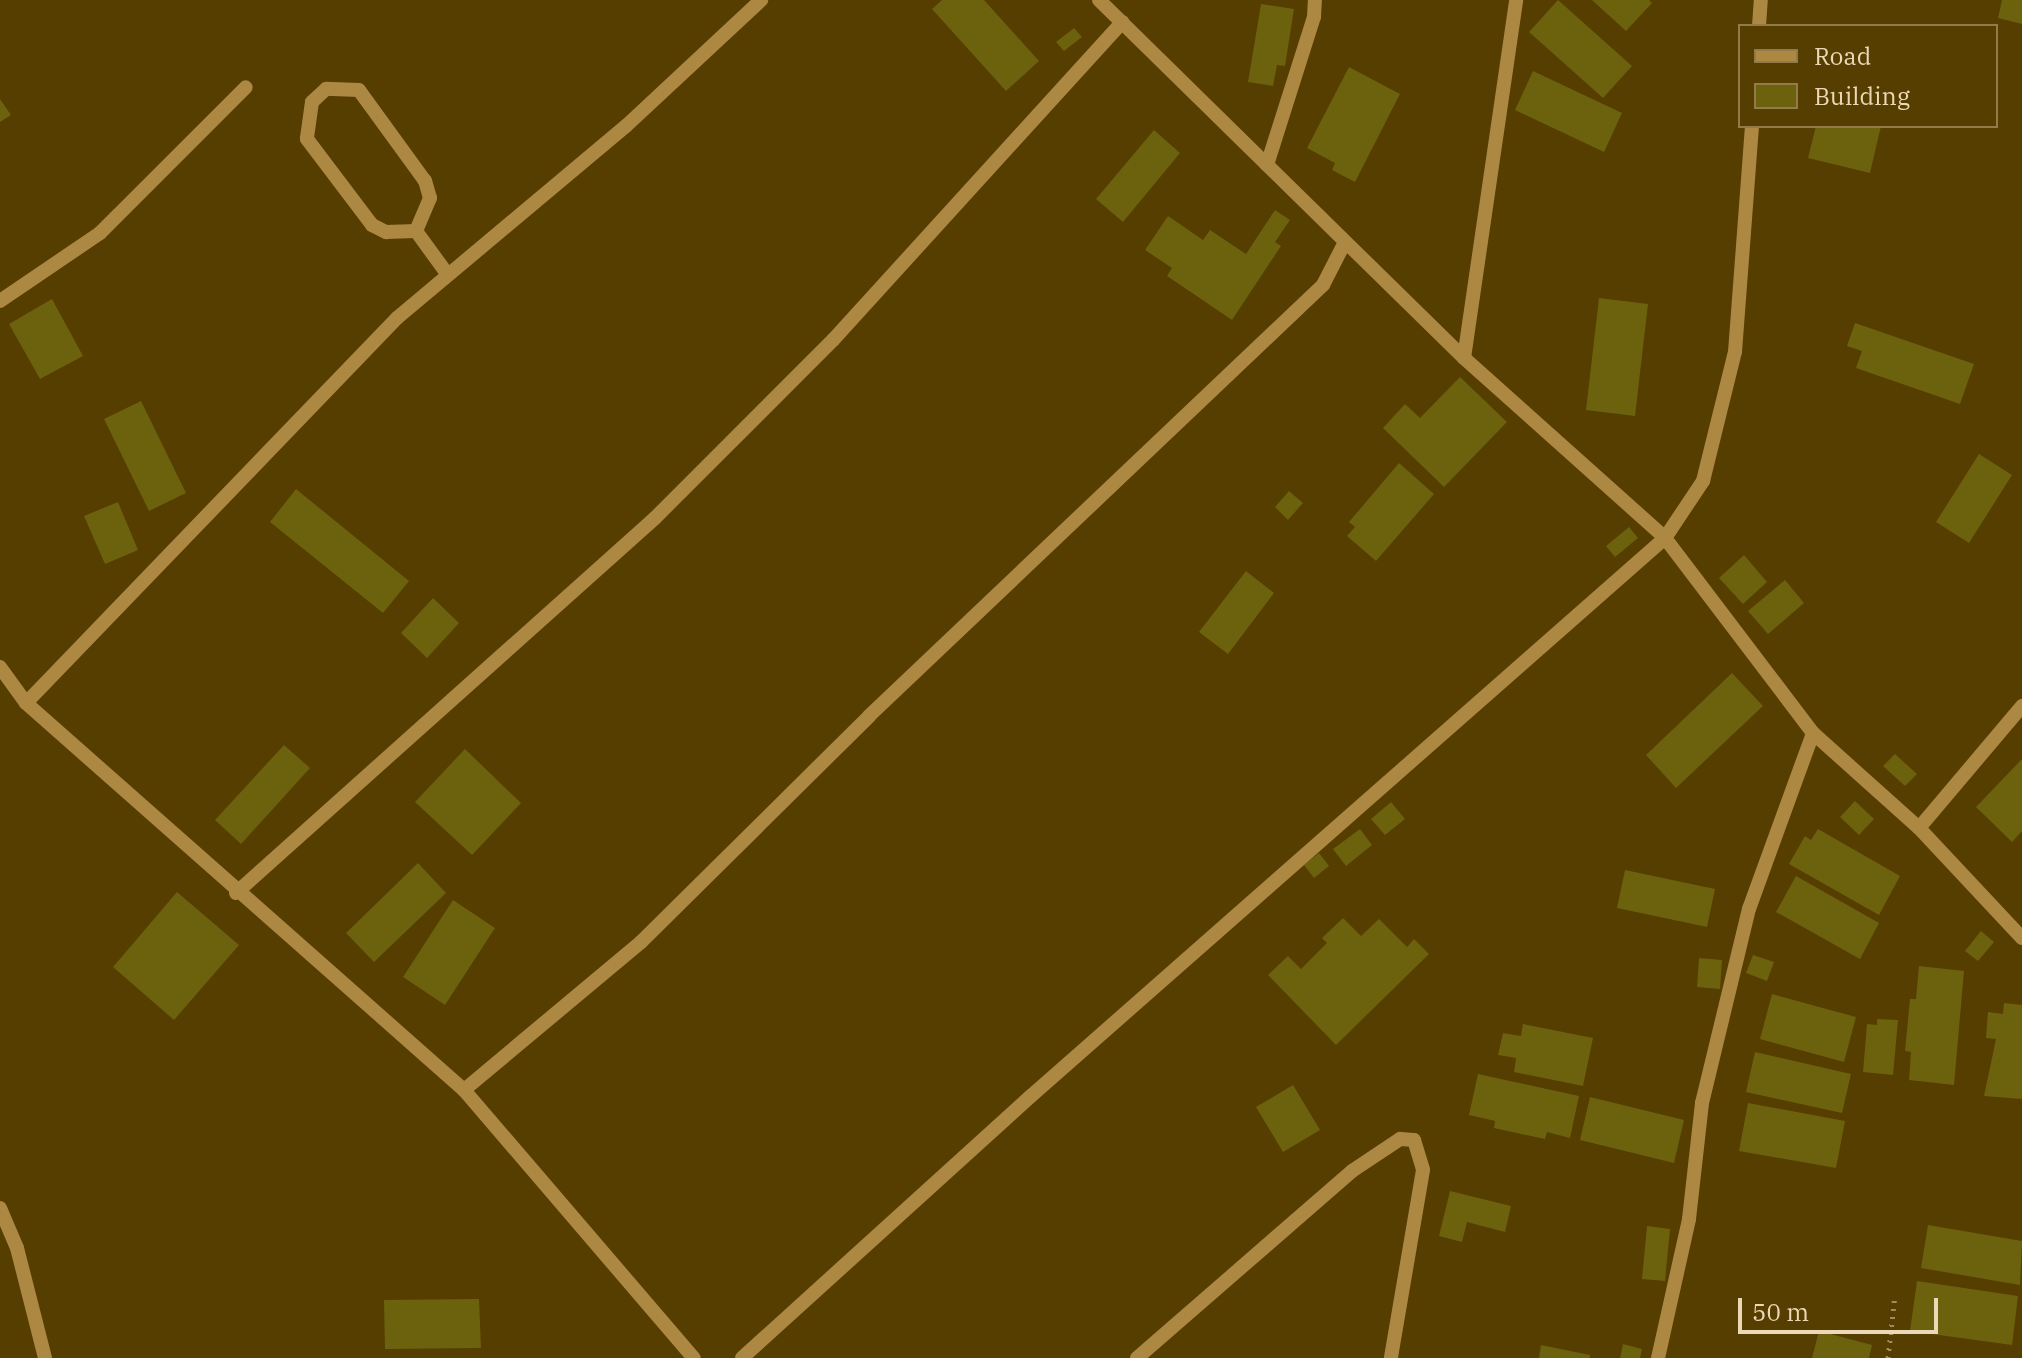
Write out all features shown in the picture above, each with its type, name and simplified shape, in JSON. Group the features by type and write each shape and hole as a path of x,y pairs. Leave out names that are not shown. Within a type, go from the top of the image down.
{"street":[{"path":"26,703 397,318 626,126 761,0"},
{"path":"1099,0 1464,358 1665,538 1813,733 1919,828 2022,938"},
{"path":"1267,165 1314,17 1315,0"},
{"path":"1464,358 1516,0"},
{"path":"1759,24 1761,0"},
{"path":"236,893 655,518 833,340 1122,22"},
{"path":"347,86 359,90 425,181 430,198 416,231 386,232 372,225 307,139 312,102 326,89 347,86"},
{"path":"0,301 100,233 246,87"},
{"path":"742,1358 1031,1096 1665,538 1703,481 1735,352 1752,128"},
{"path":"416,231 448,275"},
{"path":"464,1090 641,942 869,716 1312,296 1345,242"},
{"path":"0,667 26,703 236,893 464,1090 694,1358"},
{"path":"1919,828 2022,706"},
{"path":"1658,1358 1689,1219 1702,1103 1749,909 1813,733"},
{"path":"1137,1358 1352,1171 1400,1139 1414,1140 1423,1170 1391,1358"},
{"path":"0,1208 17,1248 45,1358"}],"path":[{"path":"1888,1358 1895,1295"}],"building":[{"path":"942,0 984,0 1039,61 1006,91 932,9"},
{"path":"1558,0 1632,66 1603,98 1529,32"},
{"path":"1592,0 1649,0 1652,3 1626,31"},
{"path":"2002,0 2022,0 2022,24 1998,18"},
{"path":"1261,4 1294,9 1285,66 1277,65 1273,86 1248,82"},
{"path":"1074,28 1082,37 1064,51 1056,42"},
{"path":"1349,67 1400,94 1355,182 1332,170 1335,163 1307,148"},
{"path":"1533,71 1622,113 1604,152 1515,110"},
{"path":"0,99 11,115 0,122"},
{"path":"1816,128 1881,128 1870,173 1808,158"},
{"path":"1154,130 1180,153 1123,222 1096,199"},
{"path":"1275,210 1290,220 1275,242 1281,246 1232,320 1167,276 1172,268 1145,250 1168,216 1203,240 1210,230 1246,254"},
{"path":"1599,298 1648,304 1635,416 1586,410"},
{"path":"52,299 83,356 40,379 9,324"},
{"path":"1855,323 1974,364 1960,404 1856,368 1862,351 1847,346"},
{"path":"1460,377 1507,422 1444,487 1383,428 1405,404 1420,418"},
{"path":"141,401 186,493 149,511 104,419"},
{"path":"1979,454 2012,475 1969,543 1936,522"},
{"path":"1399,463 1434,494 1376,561 1347,536 1355,527 1349,522"},
{"path":"296,489 409,581 383,613 270,522"},
{"path":"1289,491 1303,503 1288,520 1275,507"},
{"path":"118,502 138,550 105,564 84,516"},
{"path":"1629,527 1638,538 1615,557 1606,546"},
{"path":"1744,555 1767,582 1743,604 1719,578"},
{"path":"1246,571 1274,593 1228,654 1199,632"},
{"path":"1785,580 1804,603 1768,634 1748,611"},
{"path":"433,598 459,623 427,658 401,633"},
{"path":"1732,673 1763,706 1676,788 1646,755"},
{"path":"284,745 310,768 241,844 215,820"},
{"path":"465,749 521,803 472,855 415,802"},
{"path":"1895,754 1917,774 1905,786 1883,766"},
{"path":"2022,759 2022,831 2012,842 1976,807"},
{"path":"1855,801 1874,819 1859,835 1840,817"},
{"path":"1391,802 1405,819 1385,835 1371,819"},
{"path":"1360,829 1372,845 1346,866 1333,849"},
{"path":"1818,829 1900,876 1879,915 1789,864 1805,836 1811,840"},
{"path":"1319,853 1329,866 1314,878 1304,865"},
{"path":"418,863 446,893 374,962 346,933"},
{"path":"1625,870 1715,889 1707,927 1617,908"},
{"path":"1796,876 1879,923 1860,959 1776,912"},
{"path":"177,892 239,945 174,1020 113,967"},
{"path":"453,900 495,928 445,1005 403,977"},
{"path":"1343,918 1361,936 1379,919 1407,947 1414,939 1429,954 1336,1045 1268,975 1288,956 1301,969 1327,943 1322,938"},
{"path":"1981,931 1994,942 1978,961 1965,951"},
{"path":"1753,955 1774,962 1767,981 1746,973"},
{"path":"1699,958 1722,960 1720,989 1697,987"},
{"path":"1919,966 1964,971 1954,1085 1909,1080 1911,1052 1905,1051 1910,999 1916,999"},
{"path":"1772,994 1856,1017 1844,1062 1760,1039"},
{"path":"2004,1003 2022,1005 2022,1099 1984,1096 1996,1039 1986,1038 1988,1012 2003,1014"},
{"path":"1877,1019 1898,1020 1893,1075 1863,1072 1867,1024 1877,1025"},
{"path":"1523,1024 1593,1038 1583,1086 1514,1072 1516,1058 1498,1055 1503,1033 1521,1036"},
{"path":"1755,1052 1851,1074 1842,1113 1746,1092"},
{"path":"1478,1074 1579,1096 1570,1138 1547,1132 1545,1139 1494,1128 1495,1121 1469,1115"},
{"path":"1293,1085 1320,1130 1283,1152 1256,1107"},
{"path":"1590,1097 1684,1120 1674,1163 1580,1140"},
{"path":"1748,1103 1845,1121 1836,1168 1739,1151"},
{"path":"1450,1191 1511,1206 1505,1232 1467,1222 1462,1242 1439,1236"},
{"path":"1928,1225 2022,1241 2020,1285 1921,1268"},
{"path":"1647,1226 1670,1229 1665,1281 1642,1279"},
{"path":"1917,1281 2018,1296 2012,1345 1910,1331"},
{"path":"479,1299 481,1348 385,1349 384,1300"},
{"path":"1819,1331 1872,1345 1869,1358 1812,1358"},
{"path":"1623,1344 1642,1349 1640,1358 1620,1358"},
{"path":"1541,1345 1590,1355 1590,1358 1539,1358"}]}
